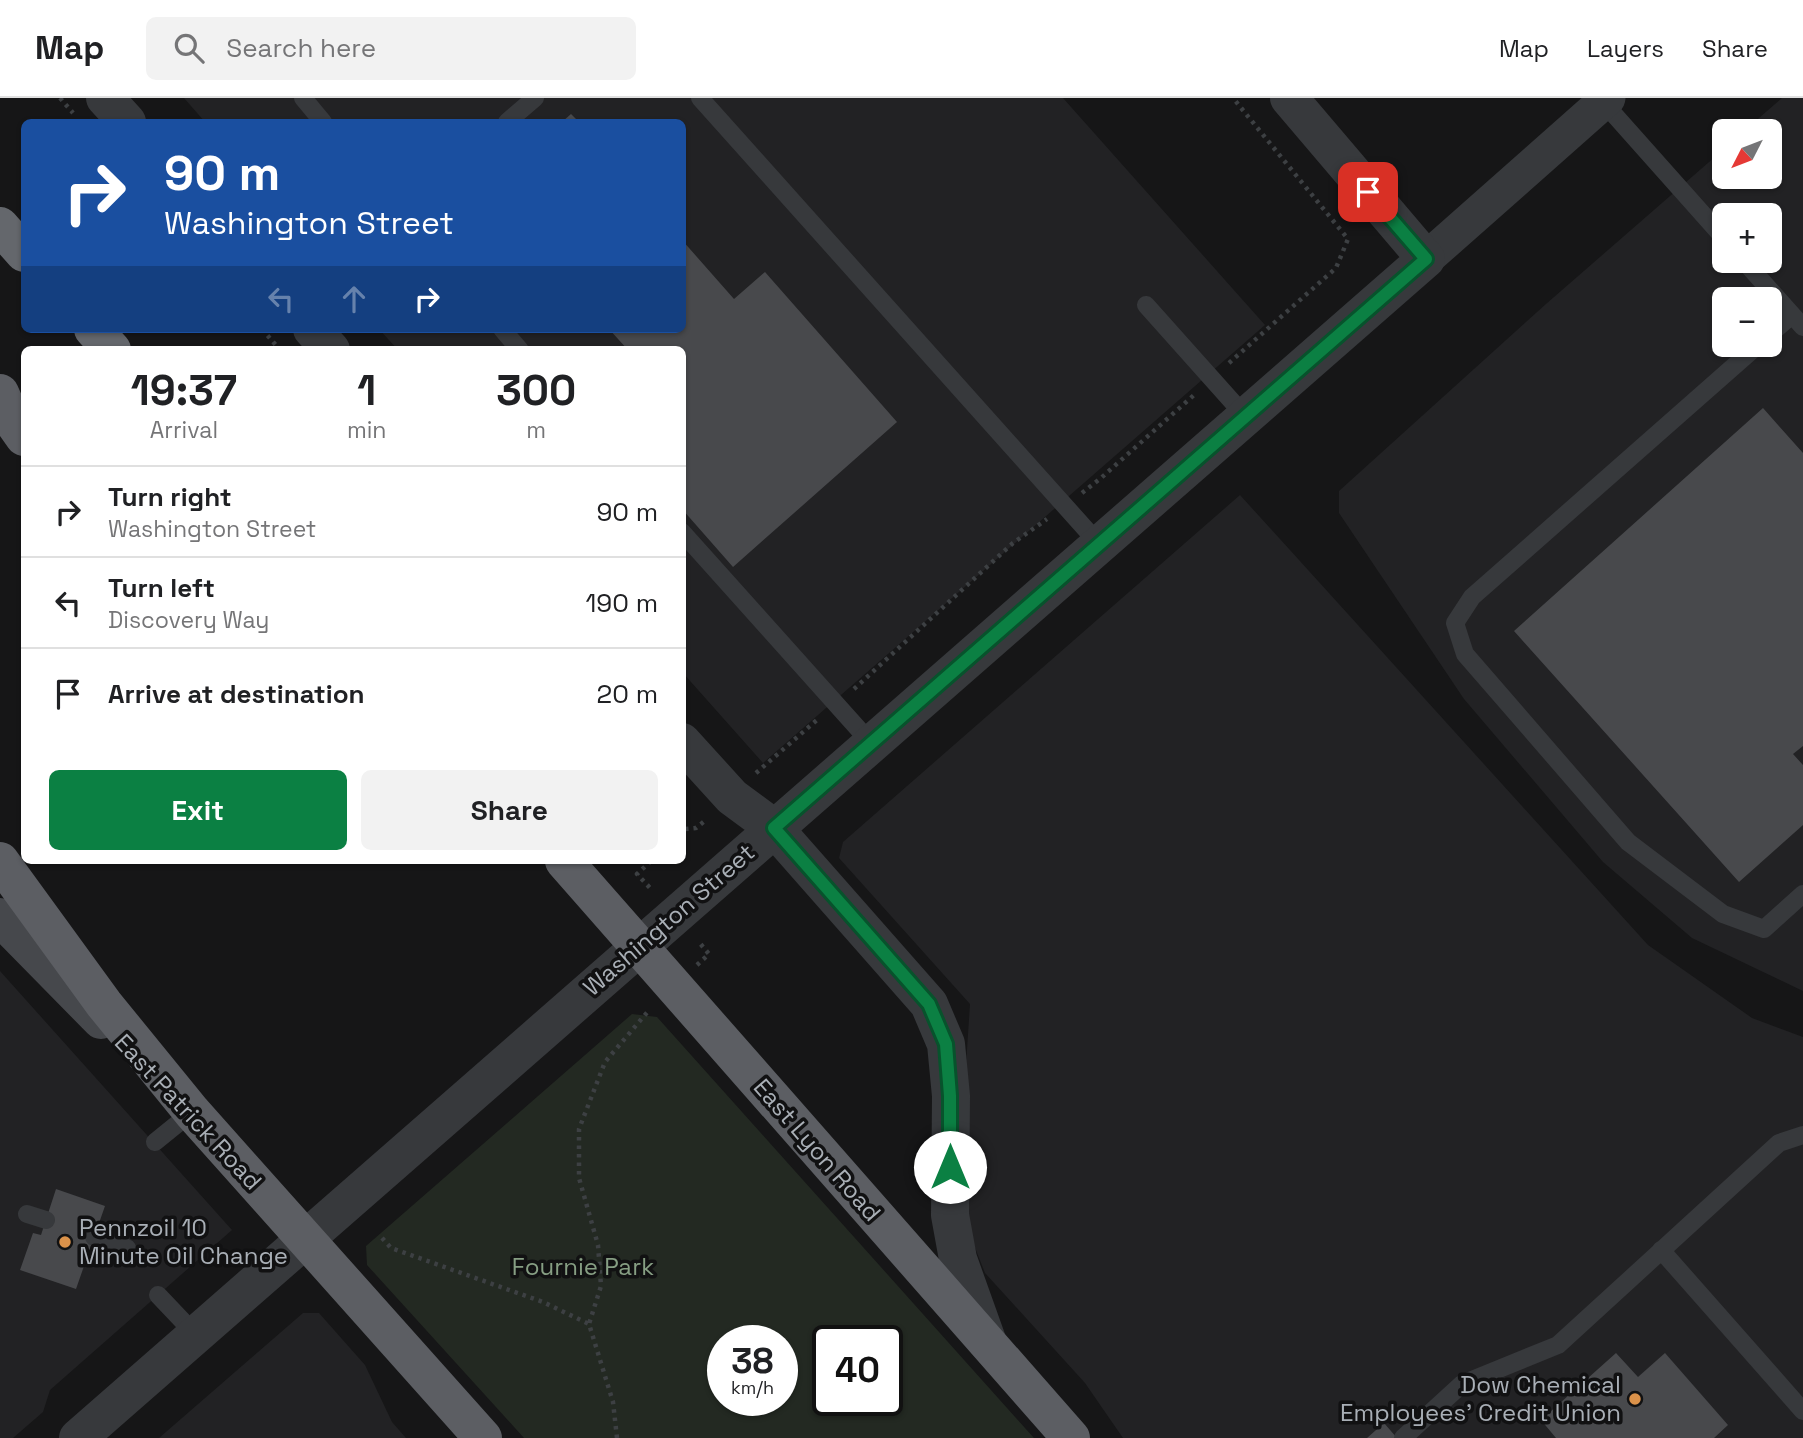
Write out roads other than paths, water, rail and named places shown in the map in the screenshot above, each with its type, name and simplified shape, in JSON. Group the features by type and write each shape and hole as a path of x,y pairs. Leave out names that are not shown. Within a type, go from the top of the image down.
{"highway":[{"path":"0,226 21,250"},
{"path":"97,333 108,346"},
{"path":"0,393 21,433"},
{"path":"0,861 104,1004 192,1112"},
{"name":"East Lyon Road","path":"567,864 1071,1438"},
{"name":"East Patrick Road","path":"192,1112 483,1438"}],"main road":[{"name":"East Patrick Road","path":"0,917 192,1112"}],"street":[{"path":"1289,98 1426,259"},
{"name":"Washington Street","path":"78,1438 1606,100"},
{"path":"316,333 327,346"},
{"path":"686,746 732,797 774,828 929,1004 946,1044 950,1096 950,1214 958,1259 989,1345"}],"lane":[{"path":"303,98 320,119"},
{"path":"510,119 535,98"},
{"path":"700,98 1099,544"},
{"path":"1606,100 1712,224"},
{"path":"1755,273 1798,321 1782,329"},
{"path":"1146,305 1246,417"},
{"path":"1744,357 1472,597 1455,623 1465,654 1628,842 1723,914 1763,929 1803,894"},
{"path":"686,536 872,743"},
{"path":"155,1142 192,1112"},
{"path":"1403,1438 1462,1384 1559,1345 1779,1143 1803,1135"},
{"path":"27,1214 46,1220"},
{"path":"94,1237 127,1248"},
{"path":"1661,1250 1803,1411"},
{"path":"158,1295 195,1335"}],"place":[{"name":"Pennzoil 10 Minute Oil Change","path":"65,1242"},
{"name":"Dow Chemical Employees’ Credit Union","path":"1635,1399"}],"park label":[{"name":"Fournie Park","path":"583,1267"}]}
